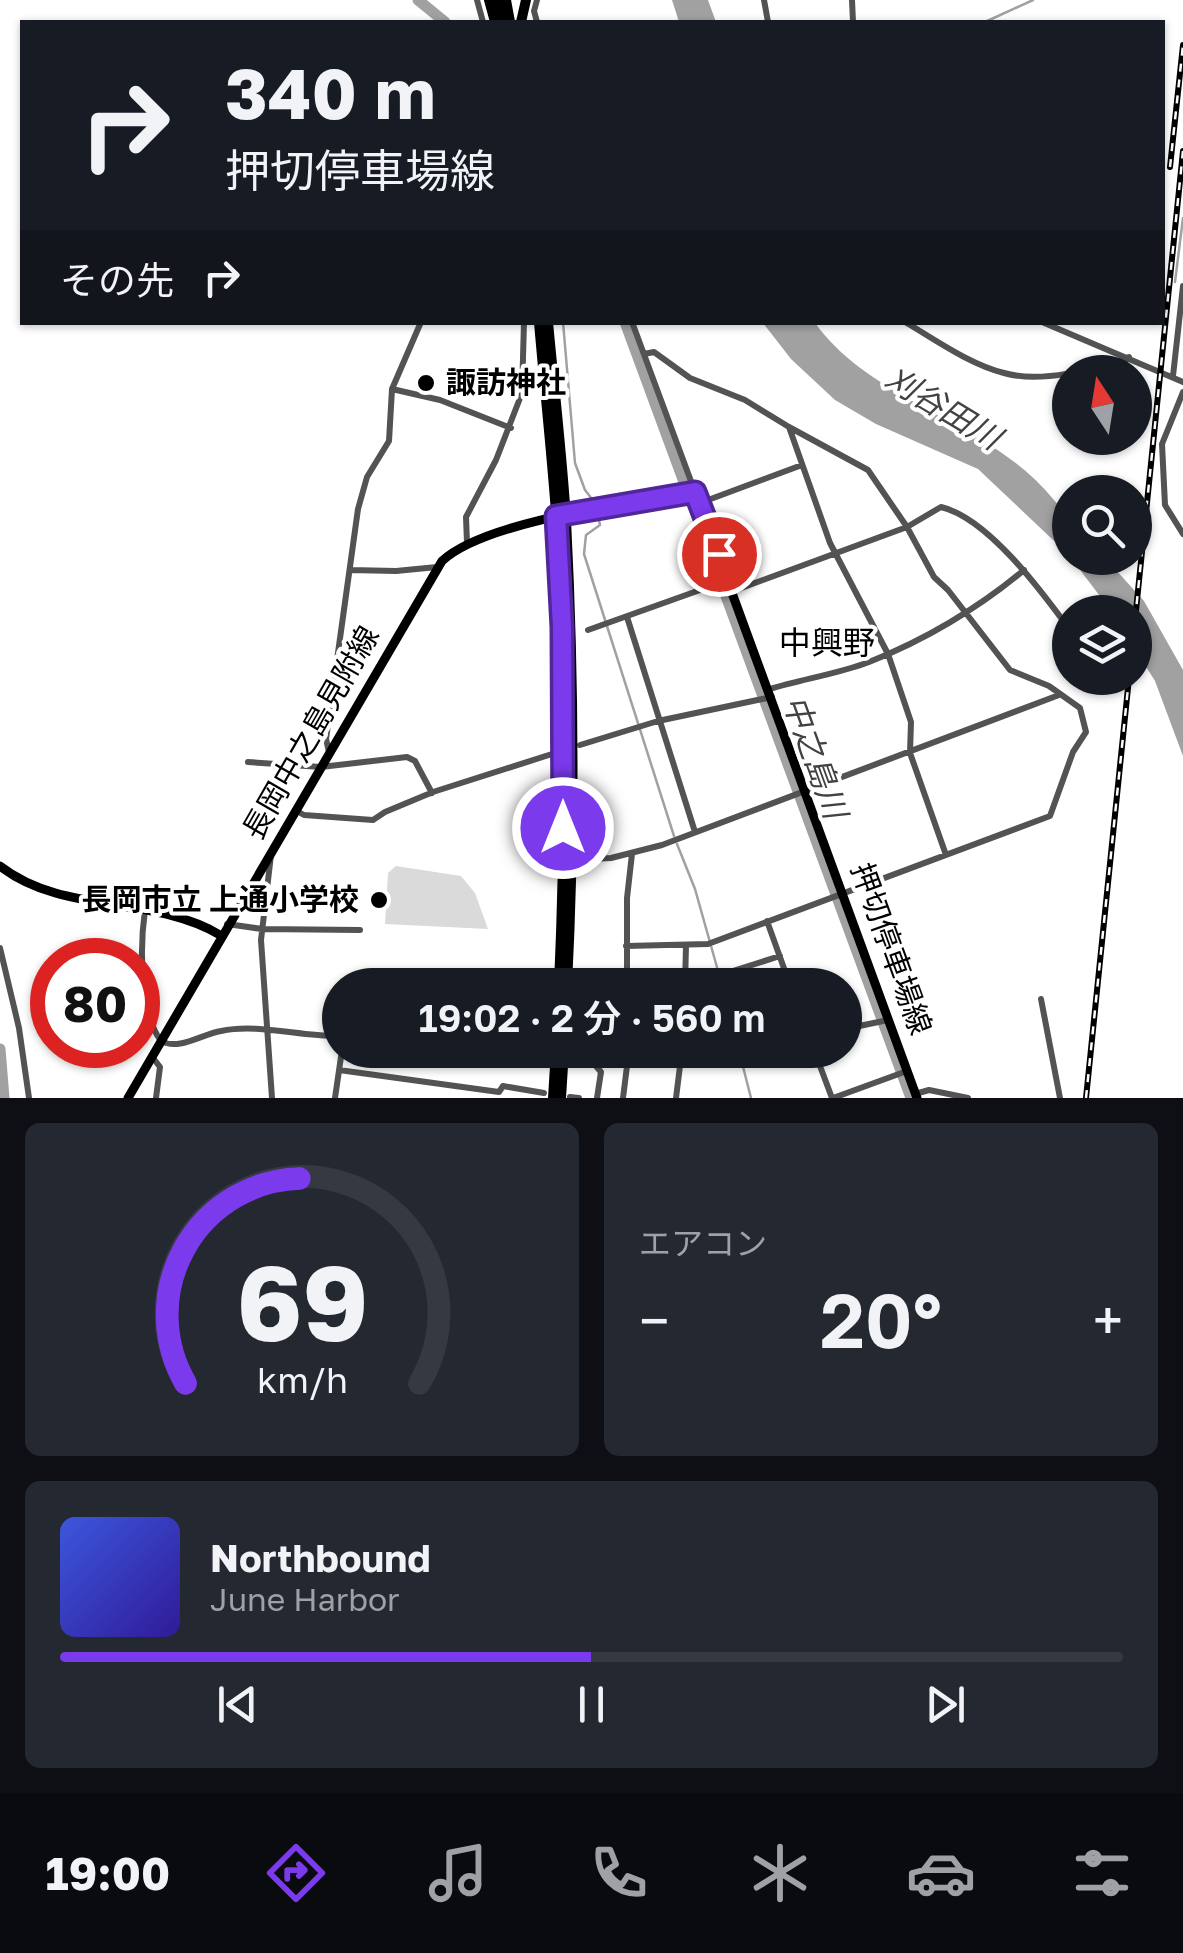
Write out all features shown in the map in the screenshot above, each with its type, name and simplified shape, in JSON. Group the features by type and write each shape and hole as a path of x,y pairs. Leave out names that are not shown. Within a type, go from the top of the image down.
{"highway":[{"path":"539,325 561,516 560,968"},
{"path":"548,325 571,643 568,968"},
{"path":"549,1096 553,1068"},
{"path":"566,1068 570,1098"}],"main road":[{"path":"561,516 695,492"},
{"name":"押切停車場線","path":"695,492 916,1096"},
{"name":"長岡中之島見附線","path":"160,1040 437,567 467,543 561,516"},
{"path":"0,866 7,876 51,892 188,918 220,934"},
{"name":"長岡中之島見附線","path":"128,1098 145,1068"}],"street":[{"path":"1172,376 1183,286"},
{"path":"329,752 326,739 365,482 390,441 392,388 420,325"},
{"path":"467,543 466,517 511,428 525,376 524,325"},
{"path":"633,325 695,492"},
{"path":"910,325 992,370 1016,376 1052,374"},
{"path":"1050,325 1125,355"},
{"path":"626,946 708,944 1053,814 1073,752 1086,732 1080,708 1049,686 1010,670 928,569 908,526 868,470 745,400 690,378 654,352 644,354"},
{"path":"1152,367 1183,382"},
{"path":"392,388 440,400 511,428"},
{"path":"1183,392 1162,444 1165,506 1183,534"},
{"path":"789,428 836,552 888,654 911,722 910,753 946,855"},
{"path":"700,503 802,464"},
{"path":"733,591 908,526 941,507 956,511 1024,570 1052,607"},
{"path":"350,570 437,567"},
{"path":"580,745 864,664 984,602 1024,570"},
{"path":"588,630 729,580"},
{"path":"626,617 695,832"},
{"path":"571,860 632,854 1058,696"},
{"path":"296,810 304,815 373,820 432,794 552,754"},
{"path":"248,762 320,767 411,758 432,794"},
{"path":"270,854 262,929 272,1098"},
{"path":"627,968 632,854"},
{"path":"142,938 145,910"},
{"path":"767,921 784,968"},
{"path":"227,924 262,929 360,930"},
{"path":"685,968 686,945"},
{"path":"0,948 19,1028 29,1098"},
{"path":"742,968 780,956"},
{"path":"1042,999 1060,1098"},
{"path":"862,1025 890,1020"},
{"path":"160,1040 174,1044 224,1030 322,1036"},
{"path":"156,1098 160,1068"},
{"path":"597,1098 601,1072 598,1068"},
{"path":"624,1098 626,1068"},
{"path":"676,1098 680,1068"},
{"path":"821,1068 832,1098 907,1072"},
{"path":"335,1098 339,1070 498,1092 503,1086 549,1096"},
{"path":"916,1096 929,1090 968,1098"}],"shaded area":[{"path":"672,0 708,0 715,20 678,20"},
{"path":"765,325 817,325 840,351 869,374 999,451 1052,498 1052,539 978,469 876,424 835,400 791,359"},
{"path":"1084,575 1120,575 1139,595 1099,595"},
{"path":"1152,615 1183,670 1183,756 1155,681"},
{"path":"396,866 461,876 475,893 488,929 385,924 388,873"}],"waterway":[{"name":"中之島川","path":"418,0 443,20"},
{"path":"989,20 1033,0"},
{"path":"1175,282 1183,218"},
{"path":"563,325 575,463 585,490 595,503"},
{"name":"中之島川","path":"626,325 911,1098"},
{"path":"597,511 600,525 586,535 584,554 674,836"},
{"path":"677,844 695,889 717,968"},
{"path":"0,1049 4,1098"},
{"path":"743,1068 751,1098"}],"railway":[{"path":"1170,167 1183,45"},
{"path":"1138,595 1183,151"},
{"path":"1086,1098 1127,695"}],"place":[{"name":"諏訪神社","path":"426,383"},
{"name":"長岡市立 上通小学校","path":"379,900"}],"district":[{"name":"中興野","path":"827,643"}],"route":[{"path":"563,828 562,627 556,516 695,492 719,554"}],"water label":[{"name":"刈谷田川","path":"943,408"}]}
